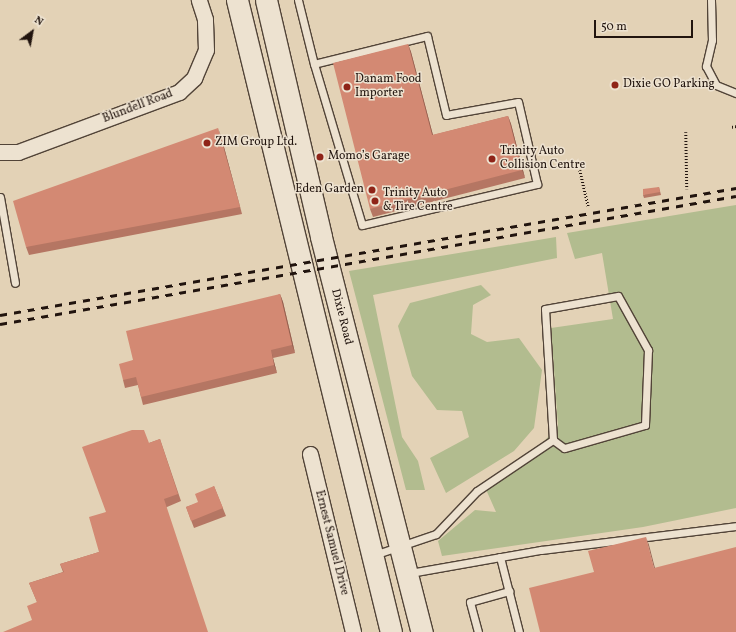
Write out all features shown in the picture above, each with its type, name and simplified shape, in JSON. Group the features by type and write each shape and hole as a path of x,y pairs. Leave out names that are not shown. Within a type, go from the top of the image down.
{"main road":[{"name":"Dixie Road","path":"237,0 391,632"},
{"name":"Dixie Road","path":"266,0 321,237 422,632"},
{"path":"378,579 408,573"}],"street":[{"name":"Blundell Road","path":"0,152 18,152 179,92 194,78 206,50 205,19 199,0"},
{"name":"Ernest Samuel Drive","path":"310,454 353,632"}],"lane":[{"path":"298,0 314,64 362,225 537,184 518,102 446,115 426,36 314,64"},
{"path":"711,0 712,40 706,66 716,85 736,92"},
{"path":"0,197 14,284"},
{"path":"618,296 648,350 645,425 564,448 553,440 545,309 618,296"},
{"path":"372,556 401,548 436,534 477,491 553,440"},
{"path":"408,573 500,557 736,526"},
{"path":"500,557 519,632"},
{"path":"478,632 470,602 509,591"}],"path":[{"path":"732,127 736,126"},
{"path":"686,132 687,189"},
{"path":"580,170 588,206"}],"green space":[{"path":"736,205 736,508 643,527 442,556 438,541 475,510 496,512 484,485 528,459 558,426 551,328 613,319 602,253 575,259 567,233"},
{"path":"556,237 557,258 373,295 402,437 418,461 425,490 406,490 349,271"},
{"path":"481,285 491,295 473,305 471,334 487,342 519,338 542,370 534,428 514,451 446,493 430,458 469,437 462,411 437,410 412,376 398,326 410,303"}],"building":[{"path":"408,44 432,135 508,116 522,170 370,209 333,63"},
{"path":"218,128 240,207 26,247 13,201"},
{"path":"659,187 660,192 643,195 643,189"},
{"path":"280,294 292,345 271,350 274,365 141,397 136,377 123,380 119,364 133,360 126,331"},
{"path":"132,430 144,430 149,443 160,439 178,494 164,499 208,632 3,632 32,620 27,606 37,602 29,583 64,572 60,564 99,552 89,517 106,512 82,447"},
{"path":"214,486 223,508 191,521 186,507 198,502 195,494"},
{"path":"646,537 654,568 736,547 736,632 540,632 529,588 594,572 588,551"}],"railway":[{"path":"0,315 736,188"},
{"path":"0,324 736,196"}],"place":[{"name":"Dixie GO Parking","path":"615,85"},
{"name":"Danam Food Importer","path":"347,87"},
{"name":"ZIM Group Ltd.","path":"207,143"},
{"name":"Momo’s Garage","path":"320,157"},
{"name":"Trinity Auto Collision Centre","path":"492,159"},
{"name":"Eden Garden","path":"372,190"},
{"name":"Trinity Auto & Tire Centre","path":"375,201"}]}
